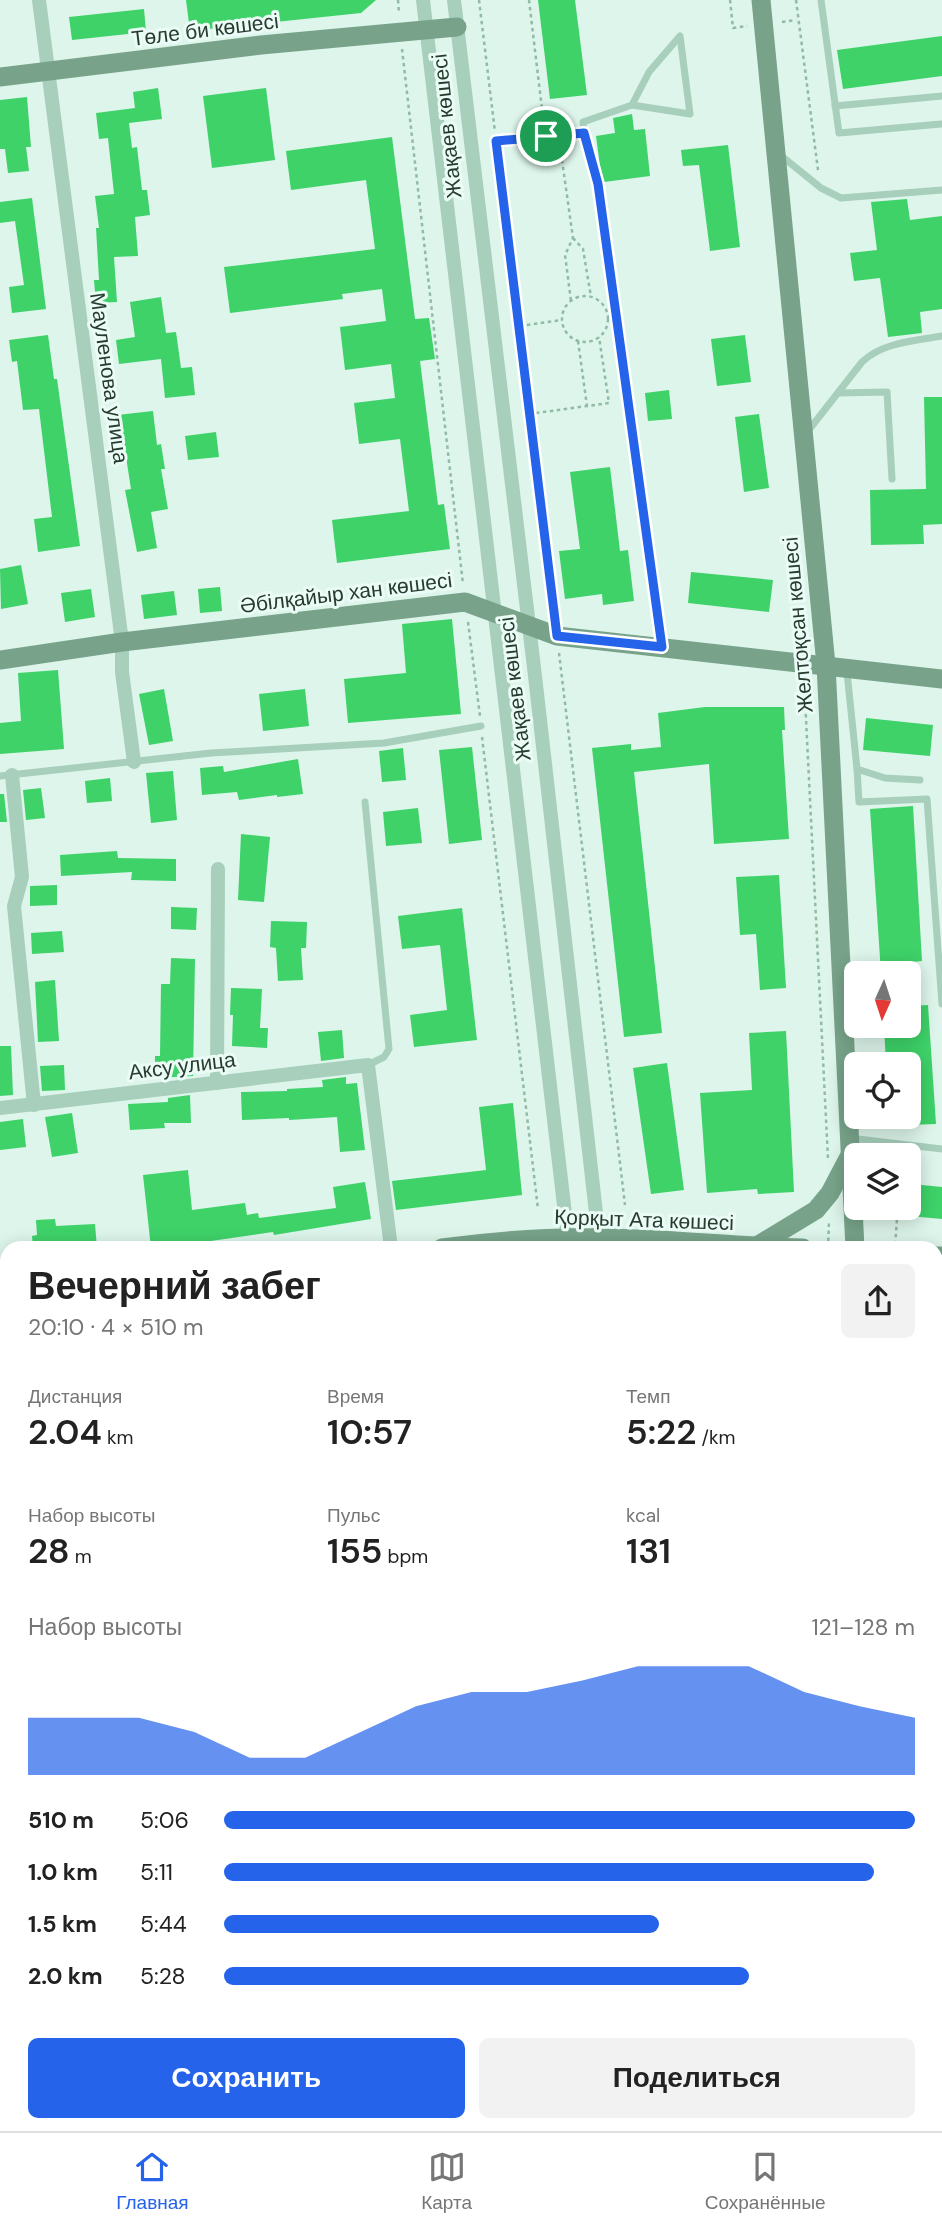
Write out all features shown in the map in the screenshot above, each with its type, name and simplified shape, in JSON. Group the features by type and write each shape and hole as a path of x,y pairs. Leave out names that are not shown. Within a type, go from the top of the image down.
{"street":[{"name":"Мауленова улица","path":"39,0 122,642 122,672 134,762"},
{"name":"Жақаев көшесі","path":"423,0 568,1241"},
{"name":"Жақаев көшесі","path":"454,0 600,1241"},
{"name":"Желтоқсан көшесі","path":"761,0 826,665 850,1143"},
{"name":"Төле би көшесі","path":"0,77 261,45 457,27"},
{"name":"Әбілқайыр хан көшесі","path":"0,660 122,642 466,602 557,636 942,679"},
{"path":"6,775 22,877 14,906 34,1105"},
{"path":"217,1083 218,869"},
{"path":"368,1065 390,1241"},
{"name":"Аксу улица","path":"0,1108 368,1065"},
{"path":"765,1241 816,1210 830,1193 844,1160"},
{"name":"Желтоқсан көшесі","path":"854,1220 855,1241"}],"lane":[{"path":"821,0 839,133 942,124"},
{"path":"632,105 649,72 680,36 690,114 632,105 583,122 598,184 662,647"},
{"path":"835,106 942,96"},
{"path":"496,141 584,133"},
{"path":"775,151 821,188 841,198 942,190"},
{"path":"803,437 871,353 881,348 942,336"},
{"path":"838,393 887,392 892,479"},
{"path":"846,667 859,802 927,799 942,1004"},
{"path":"6,775 211,753 384,743 481,726"},
{"path":"857,769 885,778 920,780"},
{"path":"365,802 388,1049 384,1057 368,1065"},
{"path":"921,1148 942,1149"}],"path":[{"path":"478,0 625,1205"},
{"path":"529,0 546,136 561,147 573,238 565,255 571,301"},
{"path":"796,0 821,188"},
{"path":"573,238 583,249 591,297"},
{"path":"577,297 591,297 598,300 607,311 607,325 599,337 586,342 579,341 567,333 562,320 566,306 571,301 577,297"},
{"path":"519,326 562,320"},
{"path":"530,414 609,403 599,337"},
{"path":"579,341 587,406"},
{"path":"803,662 828,1165"},
{"path":"828,1241 829,1211"}],"building":[{"path":"186,0 376,0 361,13 190,31"},
{"path":"538,0 575,0 587,95 550,99"},
{"path":"144,9 146,32 72,40 69,17"},
{"path":"942,36 942,76 843,89 837,50"},
{"path":"158,88 162,119 129,123 132,148 137,147 142,190 147,190 150,215 135,217 138,256 114,257 117,302 96,303 94,280 99,280 96,228 99,228 95,196 114,194 108,138 99,139 96,113 135,108 133,92"},
{"path":"266,88 275,160 212,168 203,96"},
{"path":"27,97 31,147 26,147 29,171 8,173 5,149 0,149 0,100"},
{"path":"632,114 634,130 645,129 650,176 604,182 596,136 615,133 613,118"},
{"path":"392,137 415,319 429,318 435,359 420,361 438,505 444,504 450,549 337,563 332,520 409,511 400,439 359,444 354,403 395,398 391,364 345,370 340,327 386,321 382,289 342,294 343,299 230,313 224,267 375,249 366,180 291,190 286,151"},
{"path":"728,145 740,247 710,251 699,165 683,166 681,150"},
{"path":"32,198 46,309 12,313 9,287 24,285 15,221 0,223 0,202"},
{"path":"907,199 910,220 942,216 942,309 920,312 922,333 888,337 880,278 854,281 850,253 877,250 871,202"},
{"path":"161,297 166,333 176,332 181,368 192,367 195,395 165,398 161,359 119,364 116,340 135,337 130,302"},
{"path":"48,335 54,379 57,379 80,546 38,552 34,519 52,517 39,409 23,410 17,361 12,362 9,340"},
{"path":"745,335 751,382 717,386 711,339"},
{"path":"669,390 672,419 648,421 645,393"},
{"path":"924,397 942,397 942,524 923,525 924,544 871,545 870,490 926,489"},
{"path":"153,411 157,445 161,444 165,469 161,469 168,509 151,512 157,548 137,552 125,490 131,489 117,415"},
{"path":"759,414 769,488 744,492 735,417"},
{"path":"216,432 219,457 188,460 185,436"},
{"path":"610,467 620,551 628,550 634,601 603,605 602,594 565,599 559,551 580,549 570,472"},
{"path":"21,565 28,604 1,609 0,569"},
{"path":"691,572 773,580 769,612 688,603"},
{"path":"220,587 222,611 200,613 198,589"},
{"path":"91,589 95,617 65,622 61,593"},
{"path":"174,591 177,615 144,619 141,595"},
{"path":"452,619 461,714 348,723 344,679 406,673 402,624"},
{"path":"58,670 64,749 0,754 0,723 21,721 18,673"},
{"path":"164,689 173,741 149,745 139,694"},
{"path":"305,689 309,726 263,731 259,694"},
{"path":"705,707 784,707 785,730 782,730 789,839 714,844 709,764 634,772 662,1033 624,1037 592,748 631,744 631,750 661,747 658,713"},
{"path":"866,718 933,725 930,756 863,750"},
{"path":"472,747 482,840 449,844 439,750"},
{"path":"403,748 406,780 382,782 379,751"},
{"path":"298,759 303,794 239,800 237,792 202,795 200,768 223,766 224,772"},
{"path":"173,771 177,820 151,823 146,773"},
{"path":"110,778 112,801 87,803 85,781"},
{"path":"41,788 45,818 26,820 23,790"},
{"path":"0,794 4,794 7,822 0,822"},
{"path":"913,806 922,961 880,961 870,809"},
{"path":"418,808 422,843 386,846 383,812"},
{"path":"241,834 270,837 264,902 238,900"},
{"path":"117,851 118,858 176,859 176,881 131,880 132,872 61,876 60,855"},
{"path":"779,875 786,988 760,990 756,934 740,935 736,877"},
{"path":"57,885 57,905 30,906 30,886"},
{"path":"171,907 197,908 196,930 171,929"},
{"path":"462,908 477,1040 414,1047 410,1015 447,1010 440,945 402,949 398,916"},
{"path":"271,921 307,922 306,948 301,948 303,980 278,981 276,948 270,947"},
{"path":"62,931 64,952 32,954 31,933"},
{"path":"171,958 195,959 193,1076 155,1078 155,1056 160,1056 161,984 170,984"},
{"path":"55,980 59,1041 38,1042 35,982"},
{"path":"231,988 262,989 260,1028 268,1028 267,1048 232,1046"},
{"path":"921,1005 928,1005 936,1124 921,1125 921,1052 885,1052 885,1038 921,1038"},
{"path":"342,1030 344,1058 321,1061 318,1032"},
{"path":"786,1031 794,1192 758,1194 757,1189 707,1193 700,1093 752,1090 749,1033"},
{"path":"0,1046 11,1046 13,1095 0,1096"},
{"path":"667,1063 684,1190 651,1194 633,1068"},
{"path":"64,1065 65,1090 42,1091 40,1066"},
{"path":"346,1077 346,1084 357,1083 365,1150 340,1152 337,1117 242,1120 241,1092 323,1087 322,1080"},
{"path":"190,1095 191,1123 164,1123 165,1128 130,1130 128,1104 168,1102 168,1098"},
{"path":"513,1103 522,1195 396,1210 392,1181 486,1170 479,1107"},
{"path":"72,1113 78,1153 52,1157 45,1117"},
{"path":"23,1119 26,1147 0,1150 0,1122"},
{"path":"188,1170 192,1210 245,1203 247,1215 258,1213 259,1218 336,1208 333,1187 365,1182 371,1219 274,1235 273,1232 211,1241 150,1241 143,1175"},
{"path":"921,1185 942,1187 942,1219 921,1217"},
{"path":"55,1219 56,1226 95,1224 96,1241 32,1241 32,1236 37,1235 36,1220"}],"route":[{"path":"584,133 598,184 662,647 557,636 496,141 546,136 584,133"}]}
